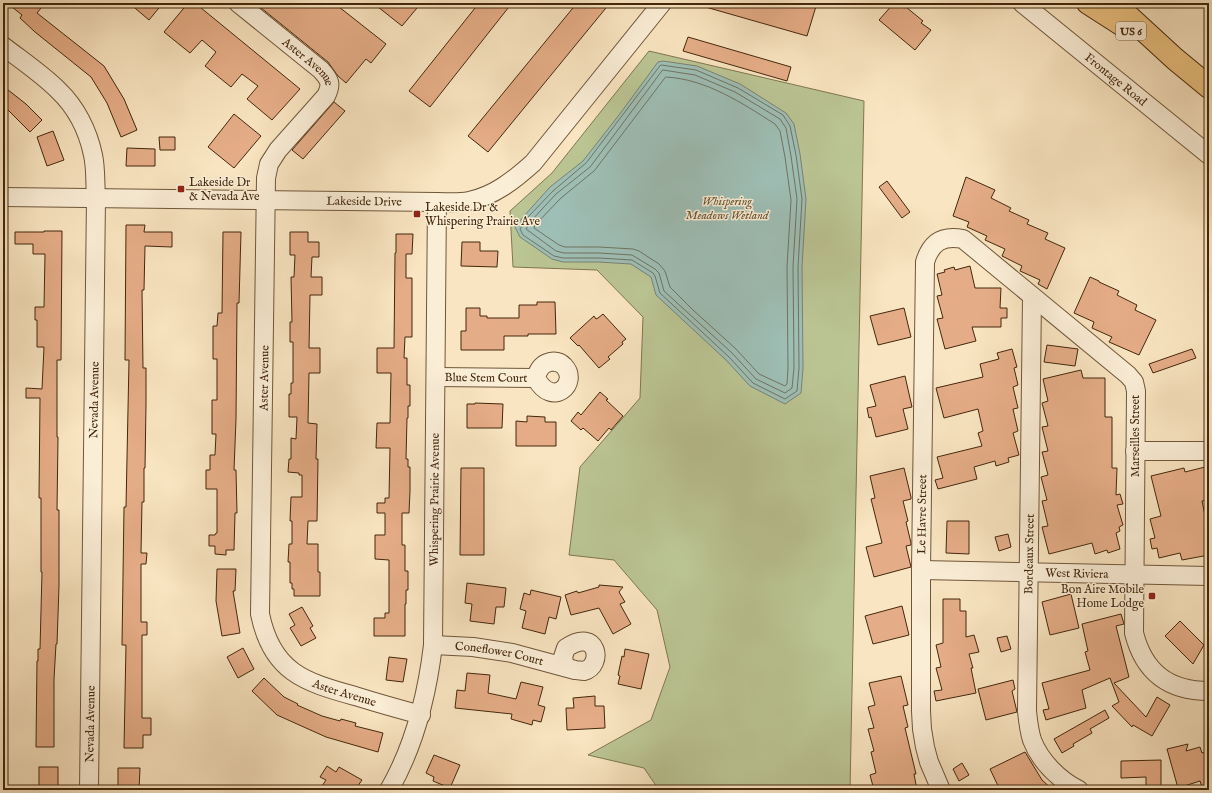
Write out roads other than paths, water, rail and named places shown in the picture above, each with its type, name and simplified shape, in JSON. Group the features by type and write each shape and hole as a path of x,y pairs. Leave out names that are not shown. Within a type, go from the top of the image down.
{"main road":[{"name":"US 6","path":"1088,3 1175,59"},
{"name":"US 6","path":"1114,3 1175,59 1209,87"}],"street":[{"name":"Aster Avenue","path":"238,3 322,70 329,79 330,88 326,96 278,150 269,164 266,178 260,614 263,628 270,645 280,659 290,670 305,680 321,687 421,715"},
{"name":"Lakeside Drive","path":"3,197 438,202 468,201 482,197 499,190 533,163 662,3"},
{"name":"Frontage Road","path":"1022,3 1209,155"},
{"name":"Nevada Avenue","path":"3,46 59,90 83,125 94,156 96,198 89,790"},
{"name":"Whispering Prairie Avenue","path":"389,790 410,747 421,715 429,676 433,645 438,202"},
{"name":"Marseilles Street","path":"940,240 950,238 963,239 1128,375 1134,382 1136,391 1133,574 1134,633 1143,659 1159,676 1168,682 1189,690 1209,691"},
{"name":"Le Havre Street","path":"940,240 932,246 927,253 925,262 921,570 922,729 929,762 941,790"},
{"name":"Bordeaux Street","path":"1032,297 1027,712 1033,740 1045,762 1063,780 1079,790"},
{"name":"Blue Stem Court","path":"436,377 536,378"},
{"path":"1135,451 1209,451"},
{"name":"West Riviera","path":"921,570 1209,576"},
{"name":"Coneflower Court","path":"433,645 473,647 512,653 565,667"}],"water":[{"path":"663,61 697,66 740,84 786,113 794,124 806,199 802,267 803,368 801,393 785,404 750,386 726,360 656,295 651,277 631,264 563,262 552,259 520,237 515,227 550,187 583,161 658,62"}],"place":[{"name":"Lakeside Dr & Nevada Ave","path":"181,189"},
{"name":"Lakeside Dr & Whispering Prairie Ave","path":"417,214"},
{"name":"Bon Aire Mobile Home Lodge","path":"1152,596"}],"park label":[{"name":"Whispering Meadows Wetland","path":"727,208"}]}
